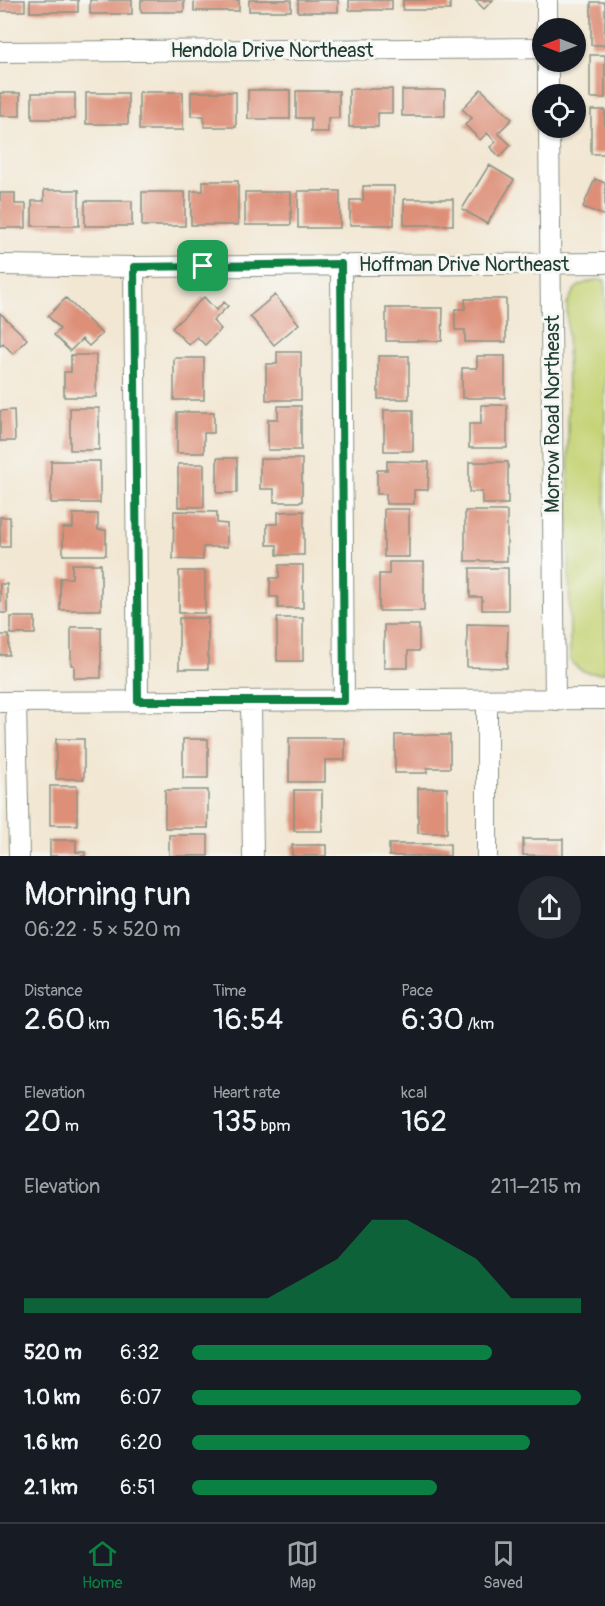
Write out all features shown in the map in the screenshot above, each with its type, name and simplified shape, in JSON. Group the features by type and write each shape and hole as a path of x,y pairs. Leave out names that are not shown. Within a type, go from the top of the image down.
{"street":[{"path":"547,0 548,18"},
{"name":"Hendola Drive Northeast","path":"0,52 532,48"},
{"name":"Morrow Road Northeast","path":"549,138 555,700"},
{"name":"Hoffman Drive Northeast","path":"0,265 134,267 605,263"},
{"path":"341,264 344,701"},
{"path":"134,267 138,701"},
{"path":"19,856 8,702 605,699"},
{"path":"487,701 487,856"},
{"path":"251,702 253,856"}],"green space":[{"path":"596,280 605,280 605,673 590,673 581,670 570,660 567,304 577,287"}],"building":[{"path":"0,0 25,0 25,11 0,11"},
{"path":"30,0 78,0 78,12 30,12"},
{"path":"90,0 132,0 132,14 90,14"},
{"path":"141,0 184,0 184,12 141,12"},
{"path":"194,0 239,0 239,11 194,11"},
{"path":"249,0 291,0 291,11 249,11"},
{"path":"298,0 338,0 338,12 298,12"},
{"path":"349,0 392,0 392,10 349,10"},
{"path":"403,0 450,0 450,10 403,10"},
{"path":"475,0 493,0 484,9"},
{"path":"591,2 605,2 605,45 591,45"},
{"path":"590,55 605,55 605,98 590,98"},
{"path":"349,89 392,89 392,113 378,113 378,127 349,127"},
{"path":"481,89 512,119 498,133 511,145 500,157 490,147 496,142 487,133 480,140 465,125 472,118 462,109"},
{"path":"248,90 290,90 290,119 248,119"},
{"path":"402,90 445,90 445,116 402,116"},
{"path":"296,91 339,91 339,118 328,118 328,132 311,132 311,118 296,118"},
{"path":"139,92 183,92 183,130 139,130"},
{"path":"191,92 236,92 236,127 204,127 204,116 191,116"},
{"path":"0,93 20,93 20,116 0,116"},
{"path":"32,93 75,93 75,119 32,119"},
{"path":"86,93 128,93 128,124 86,124"},
{"path":"591,110 605,110 605,154 591,154"},
{"path":"489,165 514,180 487,224 462,209"},
{"path":"595,179 605,183 605,216 583,207"},
{"path":"203,181 238,181 238,225 191,225 191,191 203,191"},
{"path":"363,186 394,186 394,225 350,225 350,200 363,200"},
{"path":"44,190 79,190 79,226 32,226 32,201 44,201"},
{"path":"298,191 340,191 340,228 298,228"},
{"path":"142,192 185,192 185,226 142,226"},
{"path":"245,192 291,192 291,225 245,225"},
{"path":"0,193 15,193 15,204 26,204 26,228 0,228"},
{"path":"404,199 453,199 453,225 404,225"},
{"path":"85,201 132,201 132,226 85,226"},
{"path":"275,295 299,324 274,345 250,316"},
{"path":"204,297 216,310 224,302 228,306 213,321 221,329 205,345 197,337 189,345 172,328"},
{"path":"66,298 102,334 89,346 82,339 70,351 54,335 60,329 48,316"},
{"path":"465,299 506,299 506,342 465,342 465,330 455,330 455,309 465,309"},
{"path":"386,308 443,308 442,341 386,341"},
{"path":"0,313 27,339 13,354 3,343 0,346"},
{"path":"277,352 301,352 301,400 266,400 266,364 277,364"},
{"path":"71,355 96,355 96,397 64,397 64,372 71,372"},
{"path":"378,356 409,356 409,399 378,399"},
{"path":"477,356 505,356 505,398 462,398 462,368 477,368"},
{"path":"174,358 204,358 204,400 174,400"},
{"path":"481,405 507,405 507,448 469,448 469,424 481,424"},
{"path":"278,406 301,406 301,450 268,450 268,419 278,419"},
{"path":"70,408 99,408 99,450 70,450"},
{"path":"14,410 15,441 0,441 0,411"},
{"path":"384,410 413,410 413,451 384,451"},
{"path":"177,412 214,412 214,433 204,433 204,453 177,453"},
{"path":"217,458 237,458 237,493 217,493"},
{"path":"260,459 302,459 302,502 274,502 274,489 260,489"},
{"path":"51,461 100,461 100,503 51,503"},
{"path":"387,461 429,462 428,490 414,490 414,504 386,504 386,494 377,494 377,470 387,470"},
{"path":"469,462 508,462 508,504 482,504 482,492 469,492"},
{"path":"178,464 204,464 204,507 178,507"},
{"path":"384,509 409,509 409,557 384,557"},
{"path":"174,511 217,512 217,523 227,524 227,547 203,547 203,560 173,559"},
{"path":"304,511 304,555 277,555 277,545 267,545 267,524 278,524 278,512"},
{"path":"465,511 507,511 507,561 465,561"},
{"path":"73,514 98,514 98,530 106,530 106,555 63,555 63,528 73,528"},
{"path":"0,517 10,517 10,547 0,547"},
{"path":"389,562 424,562 424,611 379,611 379,574 389,574"},
{"path":"72,564 101,564 101,610 60,610 60,578 72,578"},
{"path":"279,565 303,565 303,608 278,608 278,597 270,597 270,578 279,578"},
{"path":"470,568 508,568 508,610 482,610 482,597 470,597"},
{"path":"179,571 205,571 205,613 179,613"},
{"path":"0,584 7,584 7,613 0,613"},
{"path":"11,617 35,617 35,634 11,634"},
{"path":"179,618 208,618 208,669 179,669"},
{"path":"277,618 303,618 303,661 277,661"},
{"path":"467,624 508,625 507,668 467,667"},
{"path":"384,625 419,625 419,651 408,651 408,668 384,668"},
{"path":"71,627 101,627 101,678 74,678 74,665 71,665"},
{"path":"0,635 9,635 9,655 0,655"},
{"path":"395,735 450,735 450,768 427,768 427,773 395,773"},
{"path":"289,738 345,738 345,760 325,760 325,782 289,782"},
{"path":"56,739 84,739 84,779 56,779"},
{"path":"183,739 208,739 208,778 183,778"},
{"path":"50,786 77,786 77,825 50,825"},
{"path":"418,788 447,788 447,833 418,833"},
{"path":"165,790 208,790 208,828 165,828"},
{"path":"294,790 322,790 322,831 294,831"},
{"path":"169,835 208,835 208,856 169,856"},
{"path":"523,839 563,839 563,856 523,855"},
{"path":"50,840 76,840 76,852 85,852 85,856 50,856"},
{"path":"389,844 450,844 450,856 389,856"},
{"path":"292,845 326,845 326,856 292,856"}],"route":[{"path":"341,264 344,701 138,701 134,267 203,266 341,264"}]}
